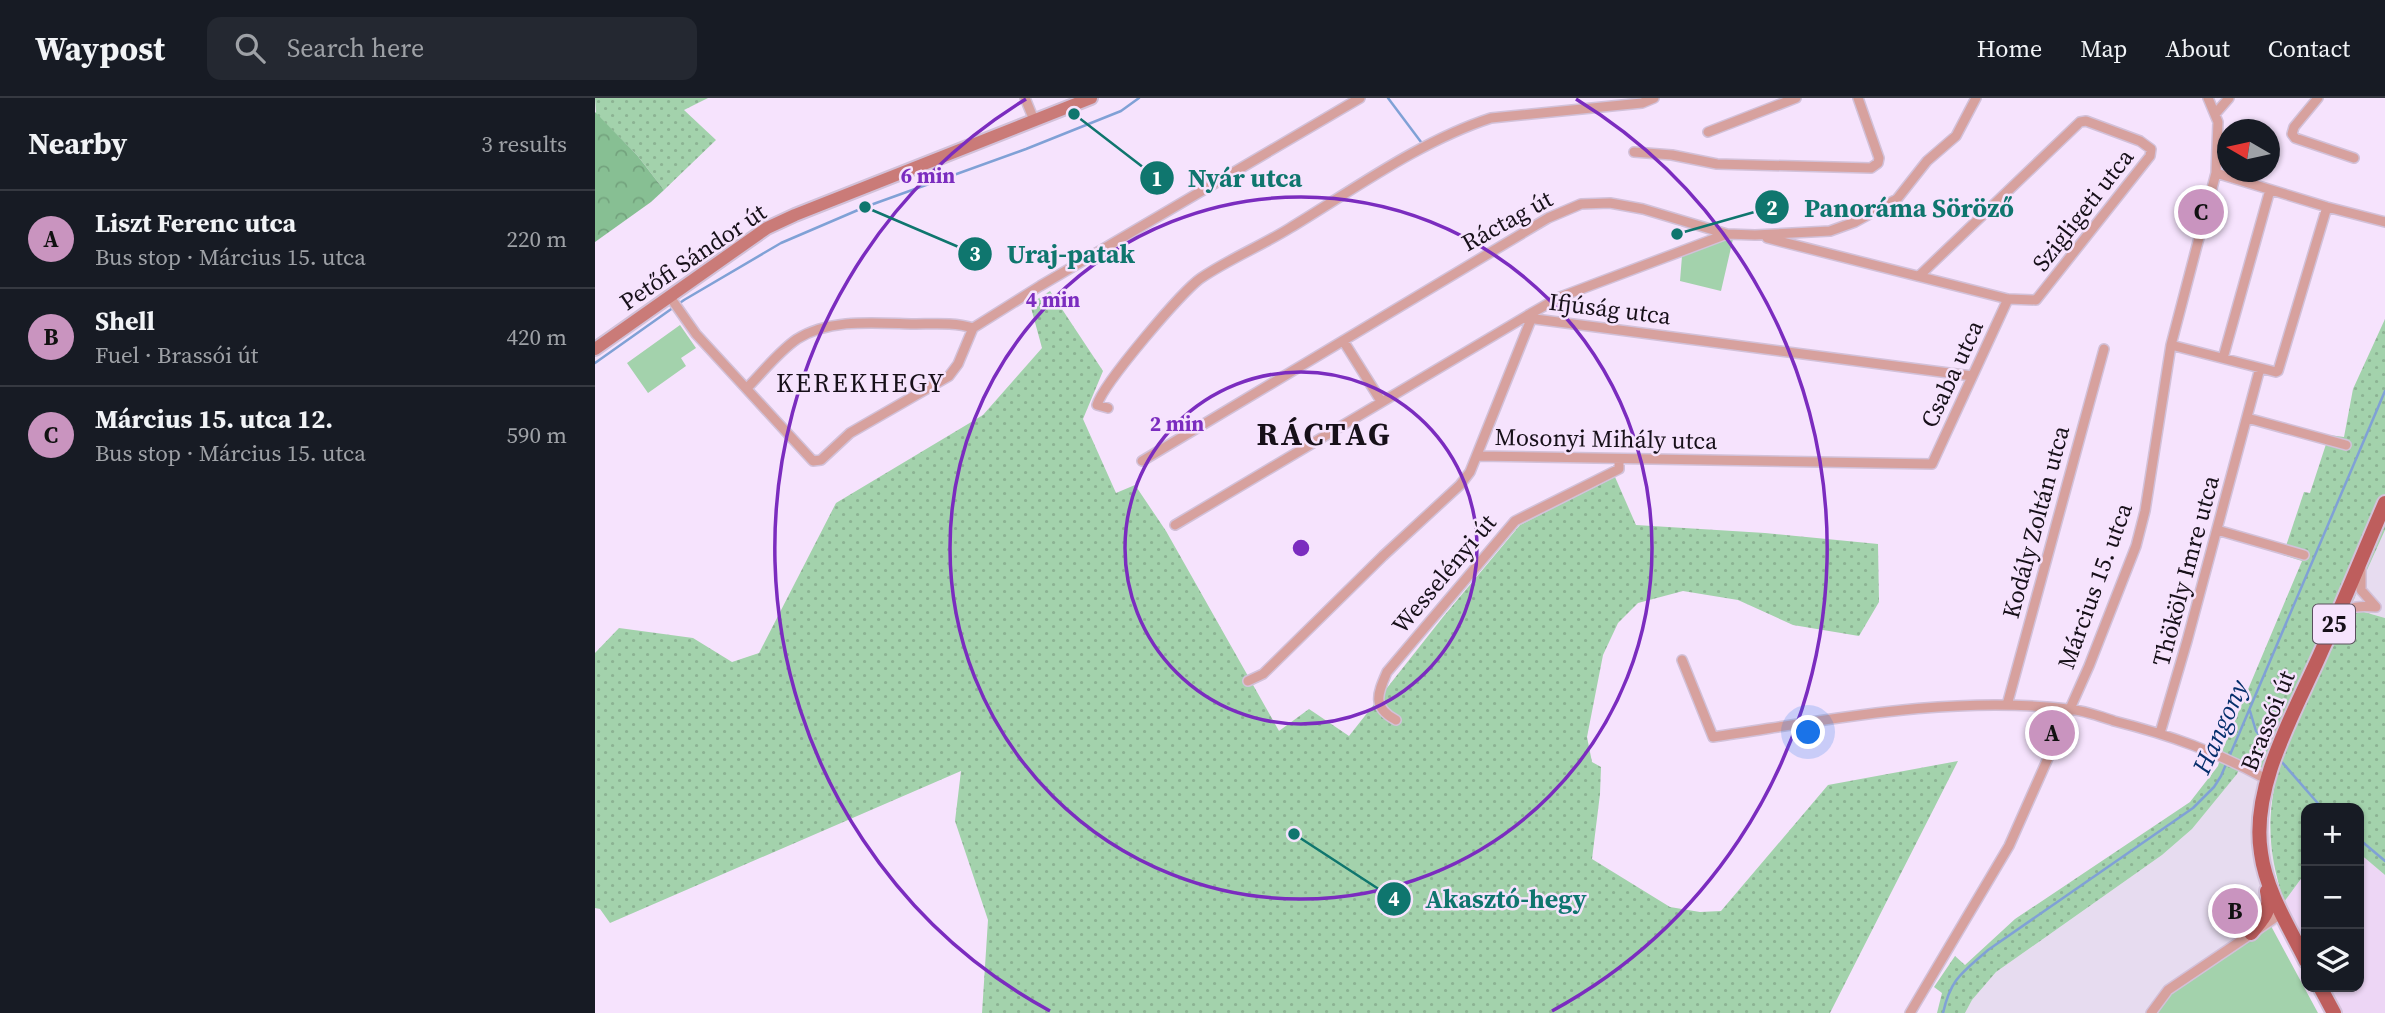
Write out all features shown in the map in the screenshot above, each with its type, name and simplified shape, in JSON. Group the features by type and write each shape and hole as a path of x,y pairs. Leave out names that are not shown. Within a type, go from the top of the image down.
{"main road":[{"name":"Brassói út","path":"2301,951 2282,913 2264,866 2260,851 2260,815 2274,761 2385,503"},
{"path":"2251,933 2269,908 2263,877 2264,866"},
{"path":"2323,992 2334,1013"}],"street":[{"path":"1025,98 1034,121"},
{"name":"Petőfi Sándor út","path":"595,349 671,299 768,228 1091,98"},
{"path":"671,299 696,334 810,458 813,461 821,460 850,433 949,376 958,364 973,328 1360,98"},
{"path":"1108,408 1097,405 1107,384 1198,281 1422,148 1467,125 1491,118 1642,103 1654,98"},
{"path":"1708,132 1796,98"},
{"path":"1634,152 1672,155 1717,164 1874,167 1878,158 1858,98"},
{"path":"1478,456 1530,322 1530,314 1560,297 1727,234 1831,231 1855,222 1896,199 1927,161 1956,136 1976,98"},
{"name":"Március 15. utca","path":"1910,1013 1999,864 2070,709 2142,525 2171,345 2216,173 2219,136 2216,113 2208,98"},
{"path":"2216,113 2229,98"},
{"path":"2318,98 2294,127 2292,134 2295,138 2354,158"},
{"name":"Szigligeti utca","path":"1755,235 2008,299 2036,300 2150,156 2151,149 2086,121 2075,126 1919,276"},
{"path":"2216,173 2385,222"},
{"path":"2223,358 2270,190"},
{"name":"Ráctag út","path":"1142,461 1548,218 1581,204 1626,206 1727,234"},
{"path":"2171,345 2276,372 2280,369 2326,207"},
{"name":"Csaba utca","path":"1932,464 2008,299"},
{"name":"Ifjúság utca","path":"1175,525 1530,314 1535,319 1972,376"},
{"path":"747,388 785,349 813,331 861,323 952,324 973,328"},
{"path":"1344,342 1381,401"},
{"name":"Kodály Zoltán utca","path":"2007,705 2104,349"},
{"name":"Thököly Imre utca","path":"2160,733 2260,368"},
{"path":"2247,418 2346,445"},
{"name":"Mosonyi Mihály utca","path":"1248,681 1263,674 1460,485 1478,456 1932,464"},
{"name":"Wesselényi út","path":"1396,720 1380,708 1377,694 1387,672 1515,521 1619,469 1619,459"},
{"path":"2217,530 2304,555"},
{"path":"2372,533 2360,574 2360,583 2364,595 2381,608"},
{"path":"2345,598 2381,608"},
{"path":"2334,624 2346,610 2358,605 2381,608"},
{"path":"1682,660 1713,737 1897,711 2007,705 2070,709 2160,733 2219,755 2268,780"},
{"path":"2151,1013 2168,990 2282,913"}],"shaded area":[{"path":"2385,530 2385,618 2350,608"},
{"path":"2243,760 2277,774 2270,803 2269,831 2276,879 2291,916 2171,992 2154,1013 1965,1013 1972,1000 1996,972 2162,855 2192,829 2237,774"},
{"path":"2364,857 2385,875 2385,1013 2342,1013 2331,992 2364,992"},
{"path":"2301,879 2301,935 2284,902"}],"green space":[{"path":"595,98 708,98 684,110 716,140 664,190 637,155 596,114"},
{"path":"595,112 637,155 664,190 595,242"},
{"path":"1733,239 1721,291 1680,281 1682,256"},
{"path":"1050,291 1103,371 1083,419 1116,493 1135,485 1166,531 1279,731 1309,709 1349,736 1520,525 1615,477 1636,525 1765,533 1878,544 1879,602 1859,636 1793,625 1738,600 1683,591 1638,603 1618,623 1603,655 1587,737 1592,762 1601,767 1592,859 1670,907 1700,912 1721,911 1828,785 1958,761 1830,1013 982,1013 988,920 955,821 961,771 610,923 600,909 595,908 595,653 619,628 693,638 732,662 759,653 836,503 983,415 1042,348 1030,304"},
{"path":"2385,319 2385,530 2350,608 2385,618 2385,875 2364,857 2364,803 2301,803 2301,879 2284,902 2272,854 2270,823 2277,774 2243,760 2237,774 2192,829 2162,855 1996,972 1972,1000 1965,1013 1937,1013 1942,993 1934,987 1955,956 1965,965 2015,919 2190,802 2218,766 2302,561 2283,555 2304,492 2310,493 2329,435 2344,437 2353,389"},
{"path":"680,325 696,348 681,358 686,366 648,393 627,363"},
{"path":"2271,926 2301,982 2301,992 2307,992 2318,1013 2154,1013 2171,992"}],"waterway":[{"path":"595,363 684,300 781,243 865,207 1026,149 1121,111 1139,98"},
{"path":"1388,98 1421,142"},
{"name":"Hangony","path":"1943,1013 1954,984 1964,971 1988,950 2193,808 2214,787 2385,391"},
{"path":"2250,711 2256,731 2272,750"},
{"path":"2281,761 2318,803"},
{"path":"2364,843 2385,861"}],"place":[{"name":"Nyár utca","path":"1074,114"},
{"name":"Uraj-patak","path":"865,207"},
{"name":"Március 15. utca 12.","path":"2201,212"},
{"name":"Panoráma Söröző","path":"1677,234"},
{"name":"Liszt Ferenc utca","path":"2052,733"},
{"name":"Akasztó-hegy","path":"1294,834"},
{"name":"Shell","path":"2235,911"}],"district":[{"name":"KEREKHEGY","path":"861,383"},
{"name":"RÁCTAG","path":"1324,434"}]}
